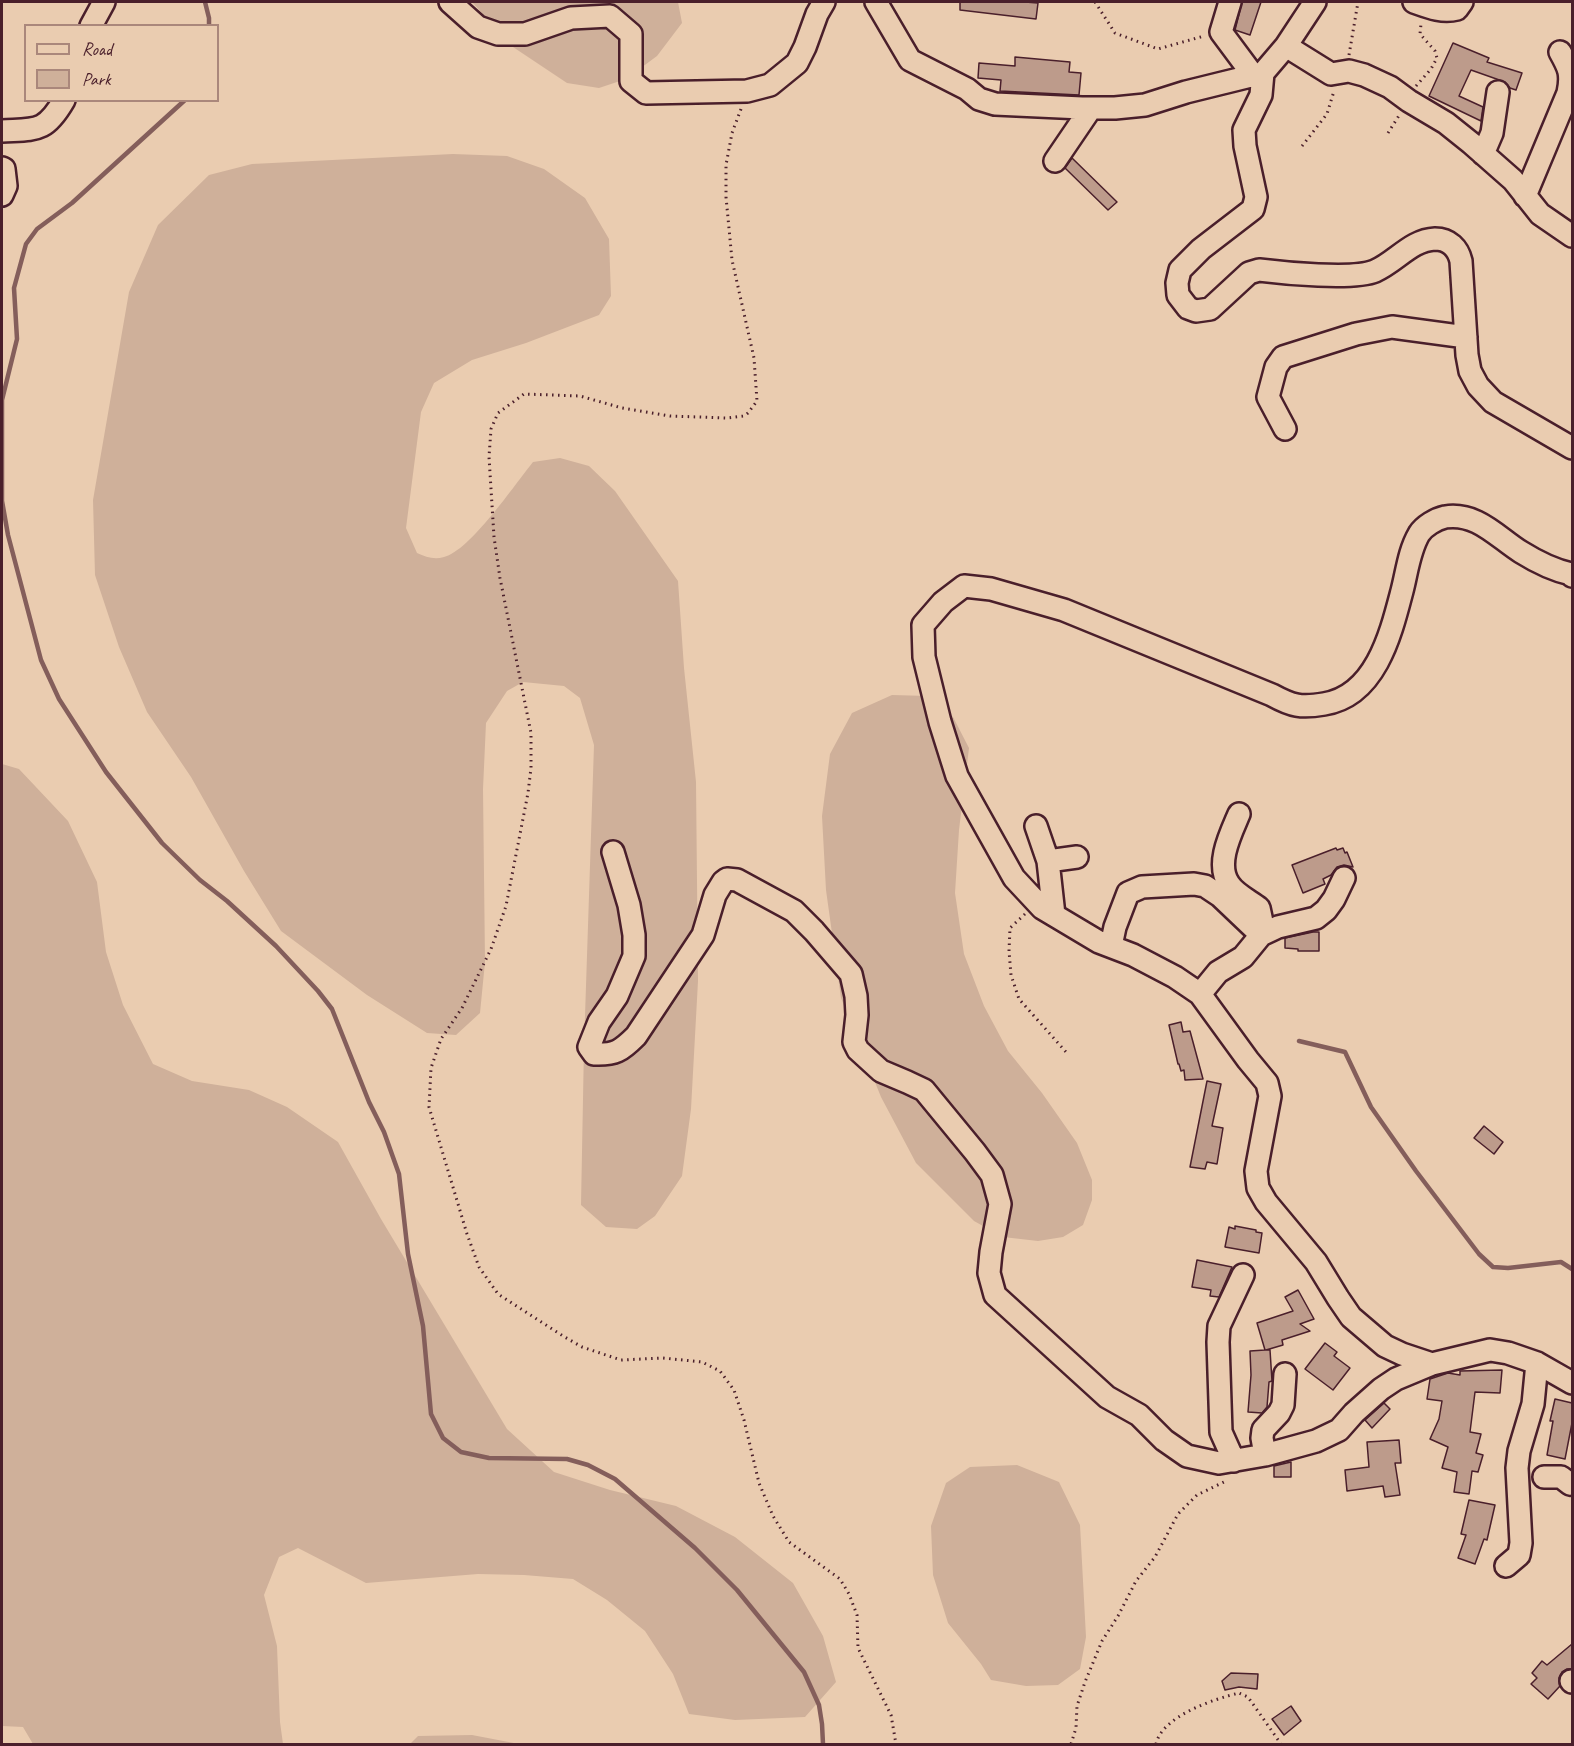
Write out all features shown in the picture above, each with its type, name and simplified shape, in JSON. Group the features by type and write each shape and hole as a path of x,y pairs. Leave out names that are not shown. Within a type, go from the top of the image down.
{"street":[{"path":"92,24 104,2"},
{"path":"450,2 478,27 498,34 525,34 572,18 610,16 631,34 631,81 646,93 747,90 770,85 797,63 824,2"},
{"path":"876,2 910,60 967,89 979,99 995,104 1091,108 1145,105 1185,92 1258,74 1286,46 1315,2"},
{"path":"1230,2 1221,32 1258,74 1261,95 1244,130 1245,146 1257,197 1253,209 1201,249 1180,270 1176,283 1178,295 1188,308 1196,311 1210,309 1249,273 1259,270 1346,276 1374,272 1424,240 1439,239 1450,243 1459,252 1461,261 1470,371 1478,386 1493,402 1572,448"},
{"path":"1421,4 1434,9 1451,10 1457,9 1462,2"},
{"path":"1286,46 1340,73 1364,75 1390,87 1446,123 1513,180 1540,214 1572,236"},
{"path":"1526,196 1568,93 1571,79 1560,52"},
{"path":"1483,154 1492,133 1498,92"},
{"path":"2,131 37,129 50,121 63,102"},
{"path":"1055,161 1091,108"},
{"path":"2,168 6,186 2,195"},
{"path":"1286,429 1268,397 1276,367 1282,357 1356,334 1392,327 1466,337"},
{"path":"1431,1364 1385,1346 1351,1317 1316,1262 1266,1202 1258,1188 1257,1171 1270,1096 1267,1083 1200,994 1175,977 1133,955 1100,942 1046,909 1014,878 957,776 940,722 924,657 923,625 943,602 964,586 991,589 1064,610 1272,695 1288,704 1308,707 1331,703 1346,697 1360,686 1373,670 1387,644 1416,543 1420,533 1431,523 1443,518 1461,516 1478,521 1521,552 1555,570 1572,573"},
{"path":"1239,814 1225,848 1225,870 1228,884 1259,908 1262,922 1261,935"},
{"path":"1036,826 1048,861 1046,909"},
{"path":"614,852 634,935 634,956 617,996 599,1022 591,1039 589,1047 594,1054 609,1055 622,1050 636,1036 703,935 715,895 727,879 737,880 794,911 851,974 857,1015 854,1042 858,1050 881,1071 924,1090 992,1175 1000,1204 989,1273 995,1294 1107,1397 1139,1415 1164,1440 1187,1456 1219,1463 1265,1455 1317,1441 1339,1430 1354,1413 1396,1379 1431,1364 1490,1350 1508,1353 1537,1363 1572,1383"},
{"path":"1048,861 1077,857"},
{"path":"1200,994 1218,972 1243,957 1261,935 1278,927 1316,918 1326,910 1334,900 1344,878"},
{"path":"1111,946 1115,927 1128,892 1142,887 1194,884 1205,886 1220,896 1261,935"},
{"path":"1234,1461 1221,1432 1218,1342 1219,1326 1243,1275"},
{"path":"1506,1566 1519,1555 1521,1543 1517,1468 1519,1451 1533,1404 1537,1363"},
{"path":"1265,1455 1263,1430 1279,1413 1283,1405 1285,1374"},
{"path":"1544,1477 1561,1477 1570,1484 1572,1483"}],"path":[{"path":"1095,2 1115,33 1158,49 1221,32"},
{"path":"1302,146 1327,114 1349,53 1358,2"},
{"path":"1406,99 1431,69 1437,58 1435,51 1420,34 1421,4"},
{"path":"1046,909 1011,928 1009,951 1011,975 1019,999 1066,1052"},
{"path":"1071,1744 1076,1728 1077,1706 1085,1682 1102,1641 1136,1581 1155,1557 1178,1514 1197,1495 1226,1482 1234,1461"},
{"path":"1156,1744 1157,1737 1172,1721 1215,1699 1239,1693 1248,1697 1281,1744"}],"green space":[{"path":"472,2 678,2 682,23 657,56 626,79 599,88 567,83 513,47"},
{"path":"453,154 507,156 544,169 585,198 609,239 611,296 599,315 526,343 472,360 434,383 421,412 406,528 417,553 437,558 455,552 479,530 533,462 560,458 589,466 615,491 678,581 696,782 698,981 691,1109 682,1176 655,1216 637,1229 606,1227 581,1205 594,745 580,698 564,686 523,682 507,691 486,723 483,789 485,962 480,1013 456,1035 427,1033 367,995 281,931 191,777 147,712 119,647 95,575 93,500 129,292 158,225 209,175 252,164"},
{"path":"892,695 928,696 953,717 969,748 959,830 955,893 964,954 984,1006 1008,1051 1042,1093 1077,1143 1092,1180 1092,1200 1083,1225 1063,1237 1038,1241 1003,1237 974,1221 916,1163 881,1097 841,998 826,890 822,816 830,754 852,713"},
{"path":"2,764 19,769 68,821 97,882 106,952 123,1005 153,1064 192,1081 249,1090 287,1107 338,1142 381,1219 507,1429 554,1472 610,1490 676,1506 735,1537 793,1583 823,1636 836,1682 805,1717 735,1720 689,1714 673,1674 645,1631 607,1600 573,1579 478,1574 366,1583 298,1548 279,1557 264,1595 277,1646 283,1744 33,1744 23,1727 2,1726"},
{"path":"1017,1465 1059,1482 1080,1525 1086,1637 1080,1669 1058,1685 1026,1686 991,1680 948,1623 933,1575 931,1526 946,1483 970,1467"},
{"path":"472,1735 519,1744 410,1744 418,1736"}],"building":[{"path":"960,2 1038,3 1036,19 960,10"},
{"path":"1242,2 1261,2 1250,35 1235,30"},
{"path":"1453,43 1489,58 1487,62 1522,73 1516,90 1510,88 1505,82 1471,70 1459,96 1483,107 1481,121 1429,96"},
{"path":"1015,57 1070,62 1069,72 1081,73 1079,95 1000,91 1001,80 978,78 979,63 1015,66"},
{"path":"1072,158 1117,202 1108,210 1065,168"},
{"path":"1336,848 1337,850 1343,848 1345,853 1347,852 1353,867 1344,865 1337,867 1331,875 1323,879 1325,884 1303,893 1292,865"},
{"path":"1319,932 1319,951 1298,951 1298,949 1285,948 1285,938"},
{"path":"1181,1022 1183,1032 1190,1031 1203,1079 1185,1080 1184,1070 1181,1071 1178,1064 1169,1025"},
{"path":"1207,1081 1221,1084 1212,1126 1223,1128 1217,1164 1207,1162 1205,1169 1190,1167"},
{"path":"1484,1126 1503,1142 1494,1154 1474,1138"},
{"path":"1235,1226 1262,1233 1259,1253 1225,1247 1229,1227 1235,1229"},
{"path":"1197,1260 1232,1267 1219,1297 1210,1296 1211,1290 1192,1287"},
{"path":"1298,1290 1314,1319 1300,1324 1310,1331 1282,1340 1283,1345 1266,1350 1270,1350 1272,1381 1269,1382 1267,1407 1262,1413 1248,1412 1250,1351 1265,1350 1257,1323 1293,1311 1285,1297"},
{"path":"1325,1343 1337,1352 1334,1356 1350,1368 1333,1390 1305,1369"},
{"path":"1502,1370 1500,1393 1475,1392 1470,1432 1481,1434 1476,1453 1483,1455 1478,1472 1472,1471 1469,1494 1454,1492 1457,1472 1442,1468 1448,1447 1430,1439 1439,1419 1442,1401 1427,1399 1430,1379 1448,1373 1460,1375 1460,1371"},
{"path":"1555,1399 1572,1403 1572,1423 1565,1459 1547,1455 1553,1421 1550,1421"},
{"path":"1384,1403 1390,1409 1372,1428 1365,1420"},
{"path":"1399,1440 1401,1463 1395,1463 1400,1495 1385,1497 1383,1486 1347,1491 1345,1470 1369,1467 1367,1442"},
{"path":"1291,1462 1291,1477 1274,1477 1274,1466"},
{"path":"1469,1500 1495,1505 1487,1540 1484,1539 1475,1564 1458,1558 1466,1535 1461,1534"},
{"path":"1572,1644 1572,1669 1562,1672 1559,1678 1560,1686 1548,1699 1531,1684 1537,1678 1532,1673 1542,1661 1547,1665"},
{"path":"1231,1673 1258,1674 1257,1689 1239,1687 1225,1690 1222,1681"},
{"path":"1291,1706 1301,1721 1284,1735 1272,1719"}],"waterway":[{"path":"205,2 209,24"},
{"path":"183,102 72,203 37,229 26,244 14,288 17,339 2,400 2,501 8,535 41,660 59,699 106,772 162,843 200,880 227,901 276,946 332,1009 369,1102 384,1132 399,1174 408,1254 423,1326 431,1414 443,1438 461,1452 489,1458 567,1459 588,1465 615,1479 695,1548 737,1590 804,1672 819,1705 823,1744"},
{"path":"1299,1041 1345,1052 1371,1107 1479,1254 1493,1267 1508,1268 1561,1262 1572,1269"}]}
